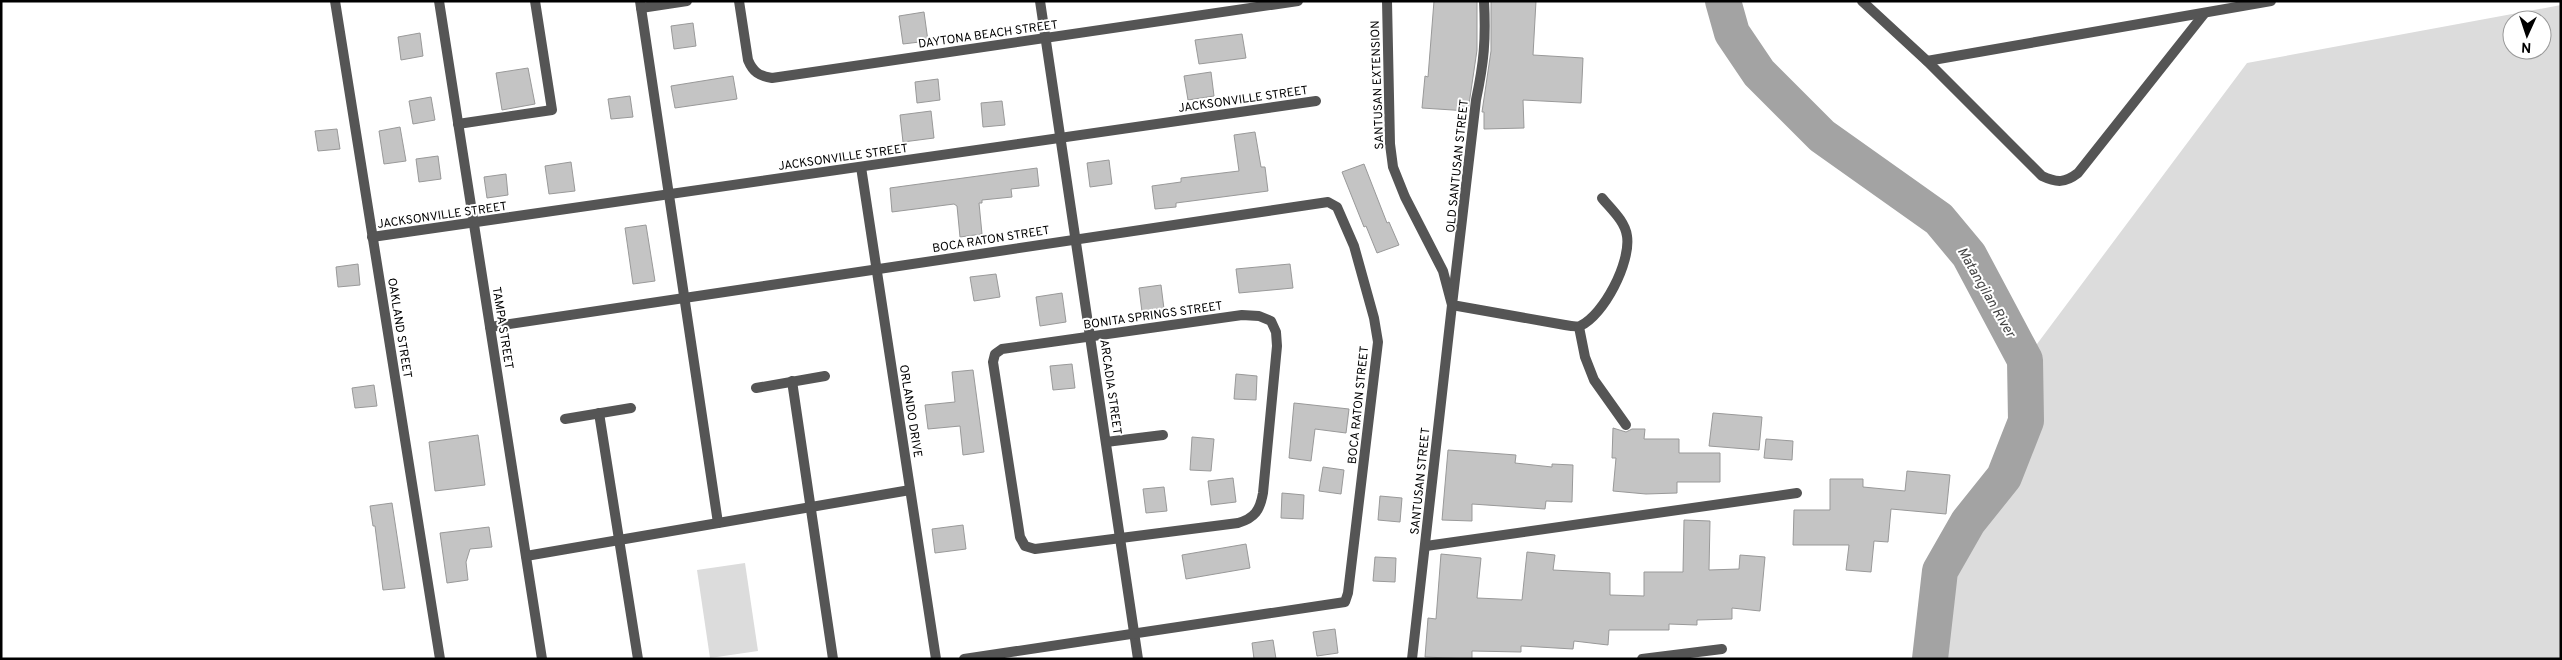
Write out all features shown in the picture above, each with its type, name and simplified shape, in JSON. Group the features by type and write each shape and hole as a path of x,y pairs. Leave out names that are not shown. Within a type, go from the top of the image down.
{"street":[{"name":"OAKLAND STREET","path":"335,1 440,659"},
{"name":"TAMPA STREET","path":"439,1 542,659"},
{"path":"458,124 552,110 535,1"},
{"path":"687,1 641,5 718,523"},
{"name":"DAYTONA BEACH STREET","path":"739,1 748,60 752,69 761,76 785,76 1298,1"},
{"name":"ARCADIA STREET","path":"1040,1 1062,138 1138,659"},
{"name":"SANTUSAN EXTENSION","path":"1386,1 1390,144 1393,167 1405,197 1443,271 1452,305"},
{"name":"OLD SANTUSAN STREET","path":"1452,305 1464,219 1476,100 1481,87 1486,46 1484,1"},
{"path":"1862,1 1927,61 2042,176 2055,182 2068,180 2078,173 2204,14"},
{"path":"1927,61 2271,1"},
{"name":"JACKSONVILLE STREET","path":"372,238 1316,101"},
{"name":"ORLANDO DRIVE","path":"861,167 936,659"},
{"path":"1452,305 1579,326 1602,307 1625,259 1627,236 1625,229 1602,198"},
{"name":"BOCA RATON STREET","path":"490,327 1328,202 1337,208 1354,246 1374,318 1378,342 1348,593 1345,602 964,659"},
{"name":"SANTUSAN STREET","path":"1412,659 1452,305"},
{"name":"BONITA SPRINGS STREET","path":"1242,315 1259,316 1271,321 1276,332 1277,346 1263,493 1258,513 1238,523 1120,536 1035,549 1026,546 1020,538 993,362 995,354 1002,349 1242,315"},
{"path":"1579,326 1585,357 1594,380 1626,425"},
{"path":"756,388 824,376"},
{"path":"792,382 834,659"},
{"path":"566,419 631,408"},
{"path":"598,414 638,659"},
{"path":"1106,442 1162,434"},
{"path":"526,556 910,490"},
{"path":"1426,546 1797,493"},
{"path":"1642,659 1722,649"}],"shaded area":[{"path":"2561,5 2561,659 1930,659 1940,571 2004,477 2026,421 2025,360 2247,63 2502,16 2502,60 2552,60 2552,10 2534,10"},
{"path":"745,563 758,651 710,658 697,570"}],"building":[{"path":"1434,1 1477,1 1477,50 1468,111 1422,108 1425,76 1428,77"},
{"path":"1491,1 1536,1 1533,55 1583,58 1581,103 1523,100 1524,128 1484,129 1484,112 1482,112 1491,51"},
{"path":"924,12 928,41 903,44 899,16"},
{"path":"693,23 696,46 674,49 671,26"},
{"path":"420,33 423,56 401,60 398,37"},
{"path":"1242,34 1246,58 1199,64 1195,40"},
{"path":"528,68 535,104 502,110 496,73"},
{"path":"1211,72 1214,96 1188,100 1184,76"},
{"path":"733,76 737,99 675,108 671,86"},
{"path":"938,79 940,100 917,103 915,82"},
{"path":"630,96 633,117 611,119 608,99"},
{"path":"431,97 435,120 413,124 409,101"},
{"path":"1002,101 1005,125 983,127 981,103"},
{"path":"931,111 934,138 903,142 900,115"},
{"path":"400,127 406,161 384,164 379,131"},
{"path":"337,129 340,149 318,151 315,131"},
{"path":"1255,132 1261,167 1265,167 1268,191 1176,203 1176,207 1155,209 1152,186 1181,182 1181,178 1239,171 1234,135"},
{"path":"438,156 441,179 419,182 416,159"},
{"path":"1109,160 1112,184 1090,187 1087,163"},
{"path":"571,162 575,191 549,194 545,166"},
{"path":"1364,164 1387,223 1389,222 1399,245 1377,253 1366,226 1364,227 1342,172"},
{"path":"1037,168 1039,186 1011,189 1012,197 982,200 982,203 979,203 982,234 960,237 957,206 954,204 892,212 890,188"},
{"path":"506,174 508,195 487,198 484,177"},
{"path":"646,225 655,281 633,284 625,228"},
{"path":"358,264 360,285 338,287 336,267"},
{"path":"1290,264 1293,288 1239,293 1236,269"},
{"path":"996,274 1000,297 974,301 970,277"},
{"path":"1161,285 1164,309 1142,312 1139,288"},
{"path":"1062,293 1066,322 1040,326 1036,297"},
{"path":"1072,364 1075,388 1053,390 1050,366"},
{"path":"973,370 984,452 963,455 960,426 928,429 925,405 955,402 952,372"},
{"path":"1236,374 1257,376 1256,400 1234,399"},
{"path":"374,385 377,406 355,408 352,388"},
{"path":"1294,403 1349,409 1346,433 1315,429 1311,461 1289,458"},
{"path":"1713,413 1762,417 1759,450 1709,446"},
{"path":"1613,428 1626,432 1632,429 1645,429 1644,439 1679,439 1679,453 1720,453 1720,482 1677,482 1677,493 1646,494 1613,491 1616,458 1612,458"},
{"path":"478,435 485,485 435,491 429,442"},
{"path":"1192,437 1214,439 1211,471 1190,470"},
{"path":"1766,439 1793,441 1792,460 1764,458"},
{"path":"1448,450 1516,455 1515,463 1552,467 1552,464 1573,465 1572,502 1546,501 1545,509 1472,504 1472,521 1442,520"},
{"path":"1323,467 1344,470 1341,494 1319,491"},
{"path":"1907,471 1950,475 1946,514 1891,509 1888,542 1874,541 1871,572 1846,570 1849,545 1793,545 1794,510 1830,510 1830,479 1863,479 1863,487 1905,491"},
{"path":"1233,478 1236,502 1211,505 1208,481"},
{"path":"1164,487 1167,511 1146,513 1143,489"},
{"path":"1282,493 1304,495 1303,519 1281,518"},
{"path":"1380,496 1402,498 1400,522 1378,520"},
{"path":"392,503 405,588 383,590 375,526 373,526 370,506"},
{"path":"1684,520 1710,521 1709,570 1739,569 1740,555 1765,557 1760,611 1732,608 1732,619 1697,620 1697,625 1669,624 1669,630 1609,630 1608,645 1574,641 1573,649 1521,646 1521,652 1472,651 1472,659 1425,657 1428,618 1436,619 1441,554 1481,558 1477,598 1522,600 1527,552 1555,555 1553,570 1610,573 1610,595 1644,596 1644,572 1683,572"},
{"path":"963,525 966,549 935,553 932,529"},
{"path":"489,527 492,547 470,549 466,562 468,580 447,583 440,533"},
{"path":"1246,544 1250,568 1186,579 1182,555"},
{"path":"1375,557 1396,558 1395,582 1373,581"},
{"path":"1335,629 1338,653 1317,656 1313,632"},
{"path":"1273,640 1276,659 1254,659 1252,643"}],"waterway":[{"name":"Matangilan River","path":"1723,1 1732,33 1759,73 1822,136 1939,219 1969,255 2025,360 2026,421 2004,477 1968,522 1940,571 1930,659"}]}
